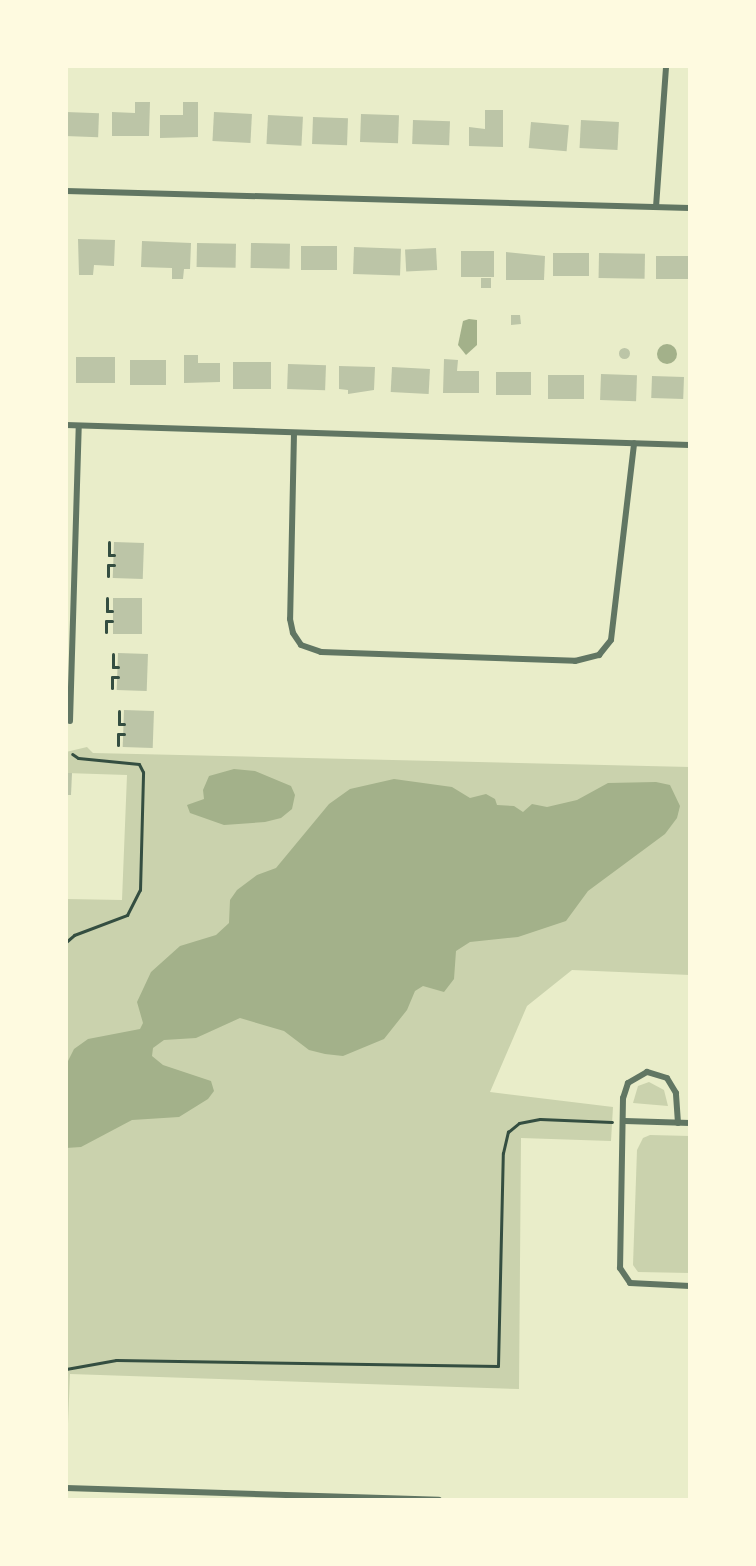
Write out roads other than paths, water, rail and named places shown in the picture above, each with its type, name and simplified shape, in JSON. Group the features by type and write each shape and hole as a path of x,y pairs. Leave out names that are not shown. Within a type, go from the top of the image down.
{"street":[{"path":"656,207 666,66"},
{"path":"66,191 690,208"},
{"path":"66,425 690,445"},
{"path":"70,721 79,426"},
{"path":"294,433 290,619 292,633 301,645 321,652 575,661 599,655 611,639 634,443"},
{"path":"678,1123 678,1100 673,1085 662,1074 647,1072 633,1077 624,1090 621,1274 636,1285 690,1286"},
{"path":"625,1121 690,1123"},
{"path":"66,1488 439,1500"}]}
